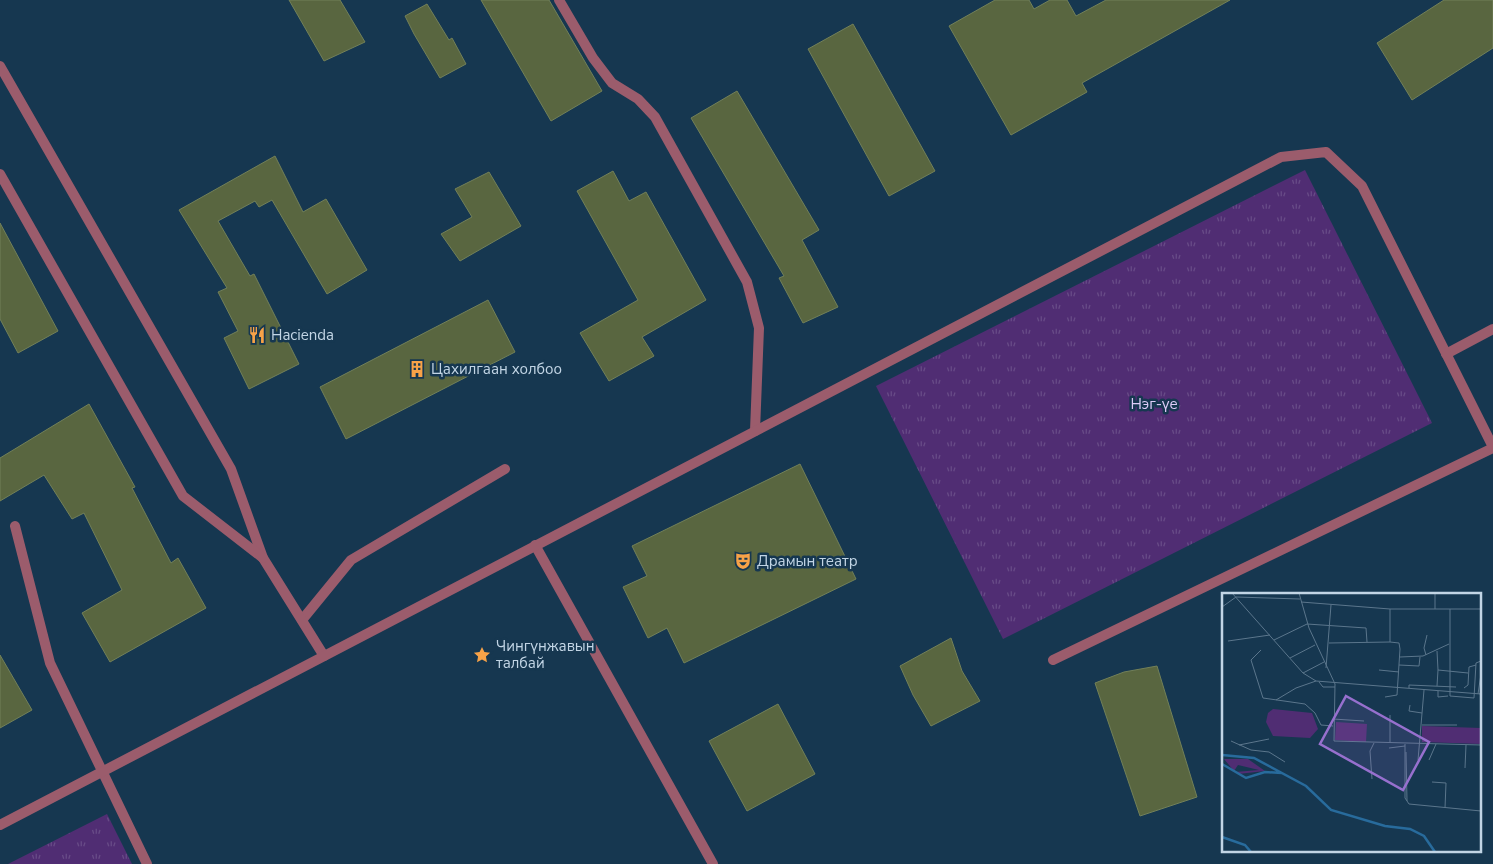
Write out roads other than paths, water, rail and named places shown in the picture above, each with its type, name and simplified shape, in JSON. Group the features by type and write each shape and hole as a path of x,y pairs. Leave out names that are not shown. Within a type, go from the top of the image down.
{"street":[{"path":"559,0 593,58 612,83 638,98 655,117 747,282 759,328 755,431"},
{"path":"0,66 231,468 264,558 324,656"},
{"path":"0,825 1281,156 1326,152 1362,186 1493,447 1053,660"},
{"path":"0,174 183,496 264,558"},
{"path":"1446,354 1493,329"},
{"path":"302,620 352,560 505,469"},
{"path":"15,526 50,663 147,864"},
{"path":"536,545 714,864"}],"place":[{"name":"Hacienda","path":"257,335"},
{"name":"Цахилгаан холбоо","path":"417,369"},
{"name":"Драмын театр","path":"743,561"},
{"name":"Чингүнжавын талбай","path":"482,655"}],"park label":[{"name":"Нэг-үе","path":"1154,404"}]}
